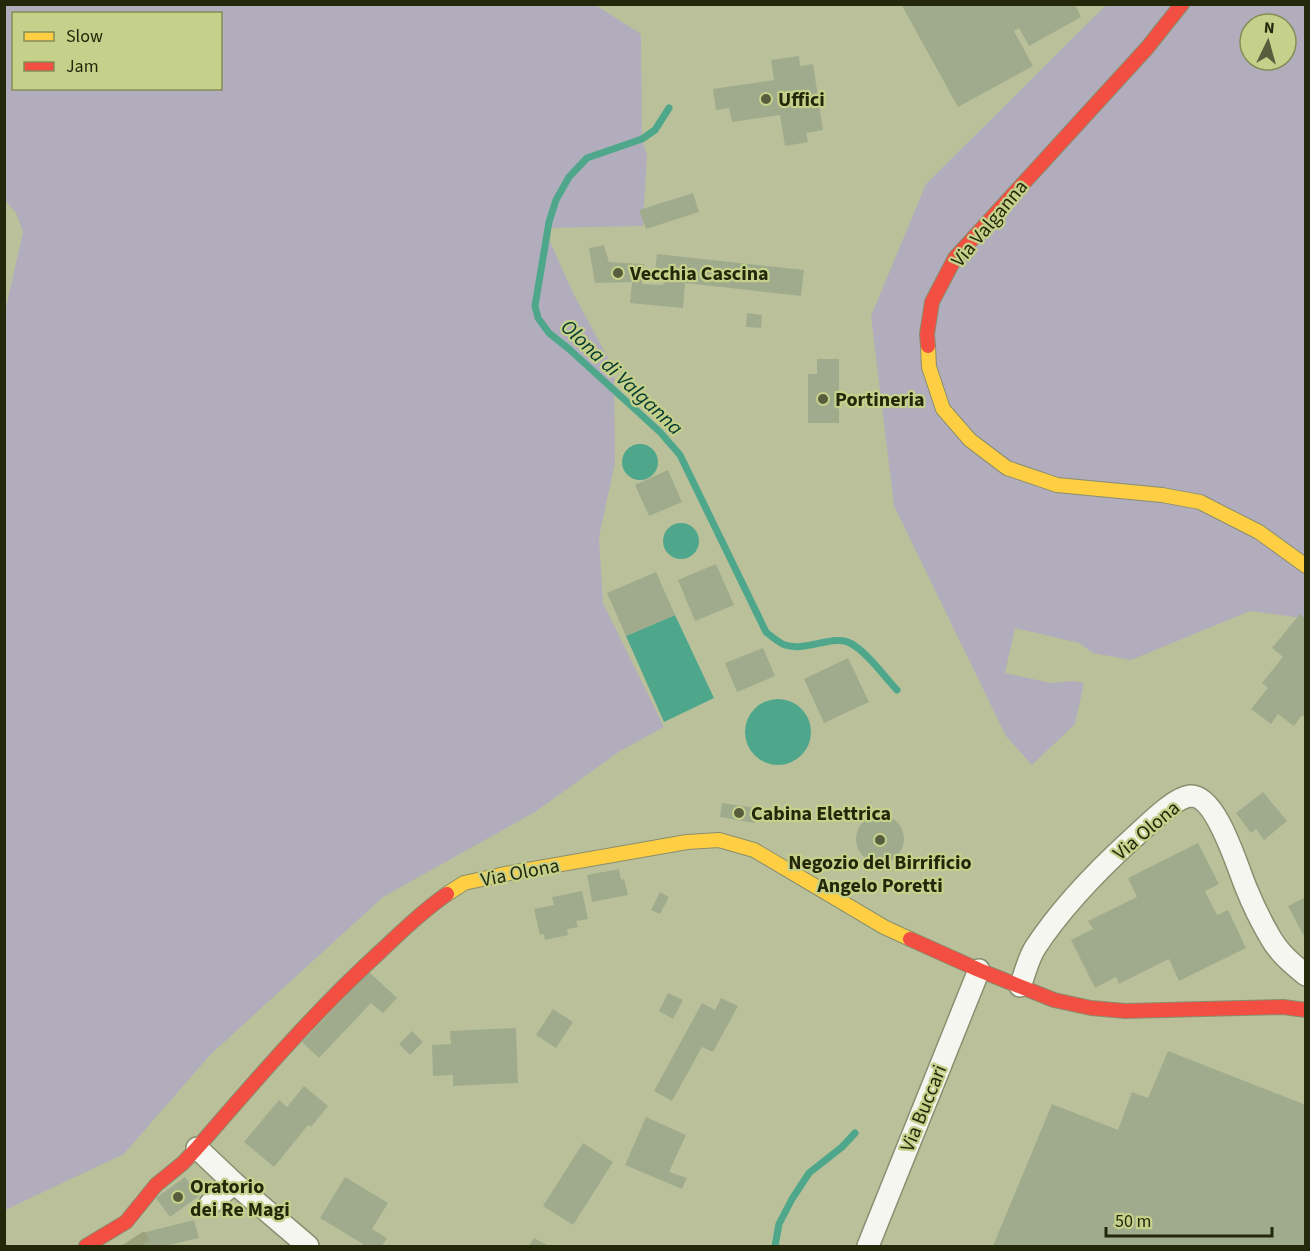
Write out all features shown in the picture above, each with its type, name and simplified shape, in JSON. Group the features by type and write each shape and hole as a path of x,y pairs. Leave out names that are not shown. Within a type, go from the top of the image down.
{"street":[{"name":"Via Valganna","path":"1182,4 1147,48 955,258 932,302 927,334 929,367 943,409 970,441 1007,468 1057,485 1162,495 1200,502 1259,532 1305,566"},
{"name":"Via Olona","path":"1020,986 1034,950 1077,895 1113,856 1154,820 1180,798 1193,795 1201,799 1217,819 1234,853 1246,890 1278,951 1305,975"},
{"name":"Via Olona","path":"86,1246 131,1230 156,1185 197,1148 311,1018 428,907 464,883 474,881 687,842 719,840 754,850 884,927 979,970 1054,1000 1091,1008 1125,1011 1283,1007 1305,1010"},
{"name":"Via Buccari","path":"868,1246 979,970"},
{"path":"197,1148 308,1246"},
{"path":"210,1204 234,1183"}],"shaded area":[{"path":"594,4 641,34 642,139 647,155 643,226 544,228 573,293 614,369 615,463 599,537 603,603 664,727 620,751 535,812 383,897 210,1055 124,1154 5,1210 4,316 23,232 16,213 5,200 4,5"},
{"path":"1106,5 1305,5 1305,625 1295,617 1250,611 1131,660 1093,653 1079,643 1015,628 1005,673 1051,683 1072,681 1084,683 1075,724 1032,765 1006,736 894,506 871,316 926,184"},
{"path":"640,444 653,449 658,462 653,475 640,480 627,475 622,462 627,449"},
{"path":"681,523 694,528 699,541 694,554 681,559 668,554 663,541 668,528"},
{"path":"675,615 714,698 664,722 626,636"},
{"path":"778,699 791,702 801,709 808,719 811,732 808,745 801,755 791,762 778,765 765,762 755,755 748,745 745,732 748,719 755,709 765,702"}],"building":[{"path":"901,4 1075,4 1081,17 1029,46 1019,28 1014,31 1033,66 958,107"},
{"name":"Uffici","path":"799,56 800,66 813,64 823,130 806,133 808,142 785,146 780,115 732,122 729,108 716,110 713,89 774,80 771,60"},
{"path":"693,193 699,212 646,229 639,210"},
{"path":"604,245 609,262 644,264 642,284 663,285 664,281 654,280 657,254 804,270 801,296 685,283 683,308 630,303 632,282 595,283 589,248"},
{"path":"747,313 762,315 761,328 746,327"},
{"name":"Portineria","path":"817,359 839,359 839,423 808,423 808,374 817,374"},
{"path":"668,470 682,502 649,516 635,485"},
{"path":"716,564 734,605 695,621 678,580"},
{"path":"656,572 675,615 626,636 607,593"},
{"path":"1300,614 1306,619 1306,718 1302,715 1294,726 1278,714 1271,724 1251,709 1268,688 1262,683 1283,657 1272,648"},
{"path":"763,648 775,676 737,692 725,663"},
{"path":"848,658 869,702 824,723 804,679"},
{"path":"1263,792 1287,821 1264,840 1256,829 1251,833 1236,813"},
{"name":"Cabina Elettrica","path":"722,803 757,808 755,823 720,817"},
{"name":"Negozio del Birrificio Angelo Poretti","path":"880,815 897,822 904,839 897,856 880,863 863,856 856,839 863,822"},
{"path":"1198,843 1219,884 1205,891 1217,915 1228,910 1246,948 1179,981 1169,959 1119,984 1116,977 1095,988 1071,940 1093,929 1088,921 1137,897 1128,878"},
{"path":"619,869 628,895 592,902 587,875"},
{"path":"582,891 588,919 576,921 578,927 567,929 568,935 545,940 544,934 540,935 534,909 554,905 552,897"},
{"path":"660,892 669,897 660,914 651,910"},
{"path":"1306,897 1306,940 1288,906"},
{"path":"369,972 397,998 383,1013 371,1003 319,1058 302,1042"},
{"path":"668,993 683,1000 673,1019 659,1011"},
{"path":"721,998 738,1006 713,1052 702,1047 672,1101 654,1091 702,1003 715,1010"},
{"path":"553,1009 573,1022 556,1048 536,1035"},
{"path":"516,1028 518,1083 453,1086 453,1075 433,1076 432,1045 451,1044 450,1031"},
{"path":"412,1031 423,1042 410,1055 399,1044"},
{"path":"1168,1051 1306,1105 1306,1246 993,1246 1052,1104 1118,1130 1132,1092 1148,1098"},
{"path":"304,1086 328,1106 311,1127 308,1125 274,1167 244,1142 279,1100 287,1107"},
{"path":"646,1117 686,1135 669,1172 687,1178 682,1189 625,1165"},
{"path":"583,1143 613,1162 573,1225 543,1206"},
{"name":"Oratorio dei Re Magi","path":"185,1177 199,1196 170,1217 156,1198"},
{"path":"345,1177 388,1203 372,1229 387,1238 382,1246 361,1246 363,1244 320,1218"},
{"path":"194,1220 199,1238 165,1246 120,1246 142,1233"},
{"path":"534,1238 549,1246 529,1246"}],"waterway":[{"name":"Olona di Valganna","path":"669,108 655,130 642,139 587,158 569,177 556,200 549,222 535,306 538,318 549,333 660,432 680,455 766,632 783,644 793,647 836,640 850,643 868,658 897,690"},
{"name":"Olona di Valganna","path":"775,1246 779,1224 809,1173 842,1147 855,1133"}],"tunnel":[{"path":"135,1237 141,1246"}],"traffic: slow":[{"path":"928,346 929,367 943,409 970,440 1007,468 1057,485 1162,495 1200,502 1259,532 1306,566"},
{"path":"447,894 464,883 505,874 687,842 719,840 754,850 884,927 910,939"}],"traffic: jam":[{"path":"928,346 927,334 932,302 955,258 1147,48 1182,4"},
{"path":"86,1246 126,1222 156,1185 183,1163 332,998 405,929 447,894"},
{"path":"910,939 1054,1000 1091,1008 1125,1011 1283,1007 1306,1010"}],"place":[{"name":"Uffici","path":"766,99"},
{"name":"Vecchia Cascina","path":"618,273"},
{"name":"Portineria","path":"823,399"},
{"name":"Cabina Elettrica","path":"739,813"},
{"name":"Negozio del Birrificio Angelo Poretti","path":"880,840"},
{"name":"Oratorio dei Re Magi","path":"178,1197"}]}
